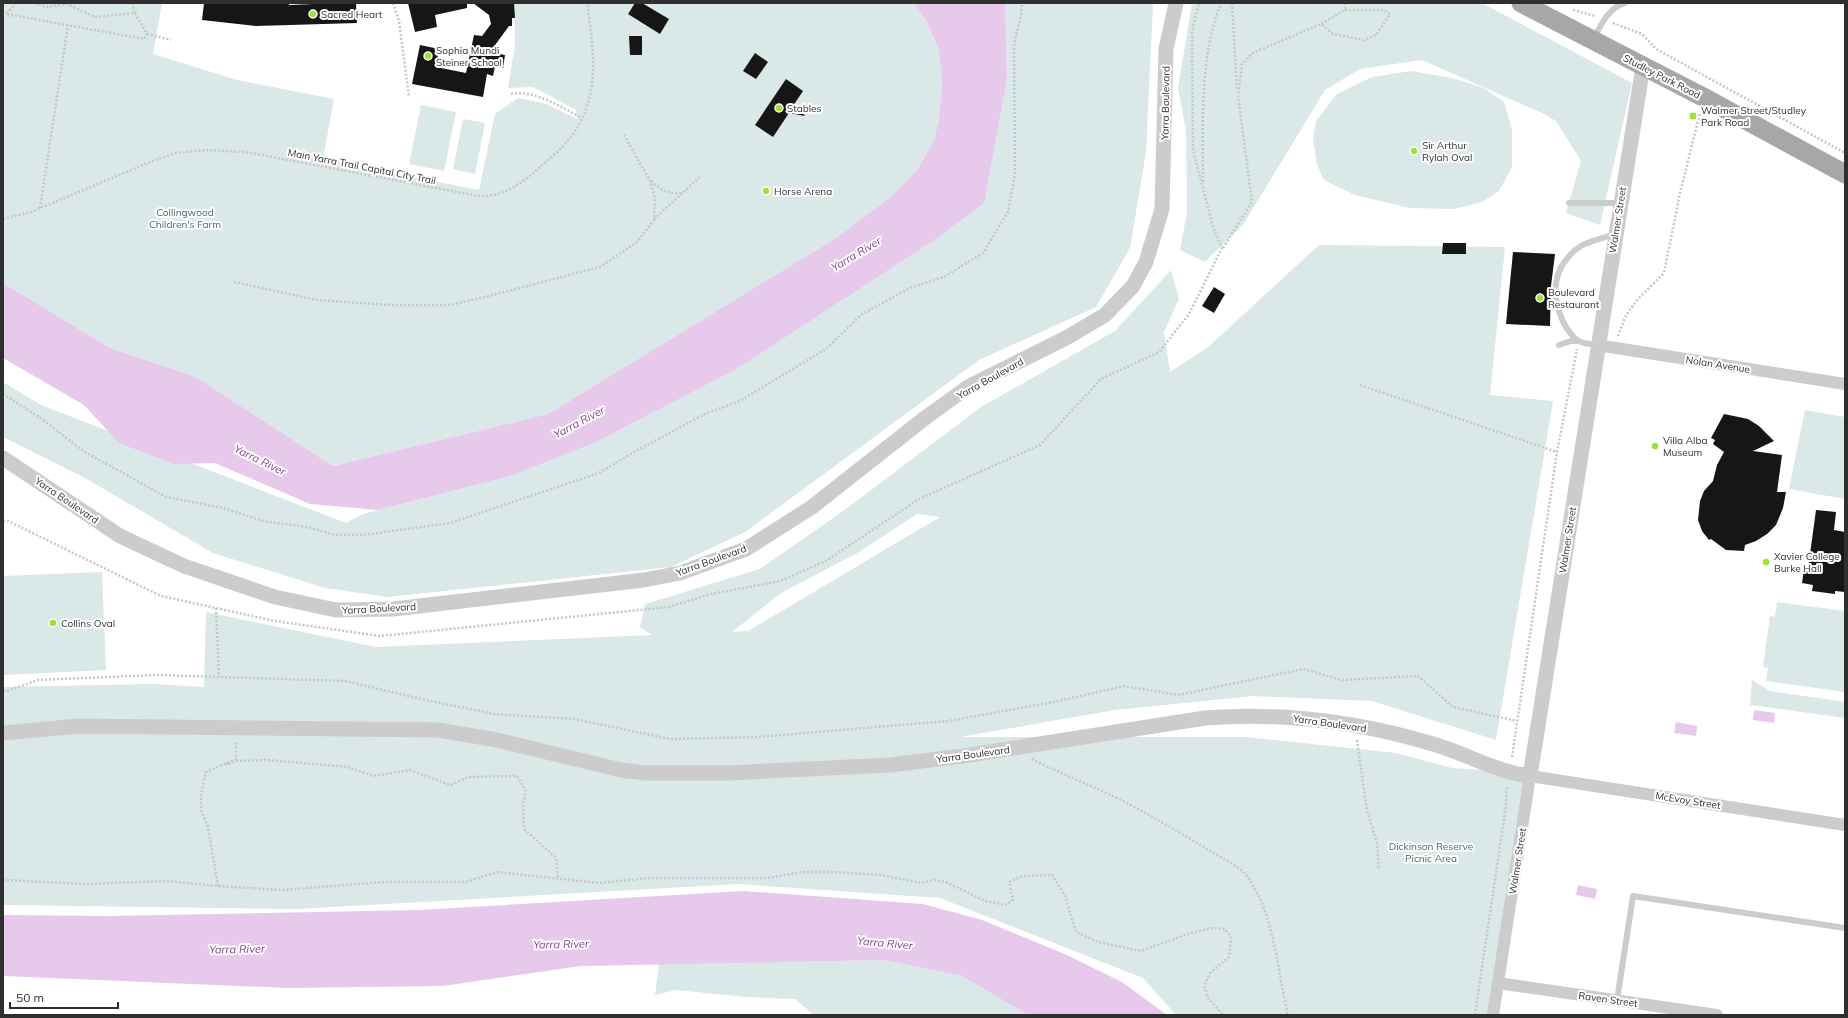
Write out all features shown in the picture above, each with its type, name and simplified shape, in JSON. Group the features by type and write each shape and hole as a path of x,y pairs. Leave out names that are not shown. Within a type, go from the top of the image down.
{"main road":[{"name":"Studley Park Road","path":"1521,3 1705,98 1845,174"}],"street":[{"name":"Yarra Boulevard","path":"3,458 120,536 184,566 275,597 336,610 393,609 644,580 680,573 746,549 812,507 925,418 968,387 1066,338 1105,315 1133,286 1146,262 1162,209 1166,49 1176,3"},
{"name":"Walmer Street","path":"1493,1015 1615,234 1643,66"},
{"name":"Nolan Avenue","path":"1598,345 1843,383"},
{"name":"Yarra Boulevard","path":"3,733 79,726 438,730 497,740 621,770 645,773 729,773 890,765 963,756 1197,719 1235,715 1311,718 1355,726 1434,744 1509,772 1530,776"},
{"name":"McEvoy Street","path":"1530,776 1845,825"},
{"name":"Raven Street","path":"1498,983 1717,1015"}],"lane":[{"path":"1593,40 1604,19 1621,4 1625,3"},
{"path":"1569,203 1620,203"},
{"path":"1578,341 1568,331 1560,314 1556,298 1556,278 1561,267 1574,252 1589,242 1615,234"},
{"path":"1559,345 1570,341 1598,345"},
{"path":"1617,1000 1633,896 1845,928"}],"path":[{"path":"16,3 6,14 144,40 147,34"},
{"path":"35,3 48,8 67,4 95,17 135,13"},
{"path":"132,3 135,13 147,34 171,40"},
{"path":"393,3 399,21 409,97"},
{"name":"Main Yarra Trail Capital City Trail","path":"3,219 31,212 155,160 176,154 207,150 246,152 454,193 491,197 518,186 531,175 566,143 582,118 594,75 592,37 587,3"},
{"path":"3,394 42,419 83,450 166,497 222,508 263,521 308,527 335,535 363,535 450,523 599,473 634,452 707,414 740,401 826,349 862,314 912,287 944,277 983,253 1008,212 1015,173 1014,44 1022,3"},
{"path":"1199,3 1192,31 1193,150 1213,227 1222,248"},
{"path":"1203,188 1205,74 1215,18 1221,3"},
{"path":"3,521 8,522 161,596 275,621 380,636 669,607 711,594 780,582 826,561 919,500 1040,444 1101,379 1160,352 1189,314 1222,248 1252,202 1238,96 1232,3"},
{"path":"1345,3 1345,10"},
{"path":"1566,8 1604,19 1642,34 1656,49 1845,153"},
{"path":"1238,96 1242,64 1253,53 1321,24 1345,10 1384,10 1390,14 1376,35 1364,40 1333,34 1321,24"},
{"path":"40,208 68,25"},
{"path":"511,94 526,93 555,104 582,118"},
{"path":"1615,348 1618,334 1626,316 1638,299 1664,273 1682,185 1705,98"},
{"path":"624,135 650,181 655,198 654,220"},
{"path":"234,282 317,300 390,304 450,304 489,296 600,266 637,242 654,220 700,177"},
{"path":"650,181 660,190 673,194 683,193"},
{"path":"1474,1015 1557,452 1578,341"},
{"path":"1360,385 1557,452"},
{"path":"216,608 219,677"},
{"path":"3,691 38,680 158,675 345,681 421,700 494,714 574,719 670,739 758,737 948,721 1054,702 1124,686 1178,695 1303,669 1342,680 1418,676 1453,707 1517,721"},
{"path":"1355,726 1367,811 1377,843 1379,870"},
{"path":"218,886 209,834 200,810 201,794 206,772 236,758 236,738"},
{"path":"1030,758 1122,800 1159,820 1229,862 1246,876 1260,901 1270,926 1288,1015"},
{"path":"226,763 227,765 236,761 267,760 348,767 373,776 410,770 450,785 469,777 517,776 526,791 523,802 524,828 556,858 558,879"},
{"path":"3,880 86,884 167,881 282,890 384,882 466,882 497,872 599,883 648,878 767,878 802,872 831,872 881,875 921,883 935,880 946,882 985,901 1006,905 1013,900 1009,882 1023,876 1052,875 1064,896 1076,932 1098,942 1141,951 1191,933 1212,928 1225,929 1231,937 1229,957 1210,973 1204,986 1208,998 1223,1015"}],"green space":[{"name":"Collingwood Children's Farm","path":"3,3 162,3 153,54 237,80 334,99 323,159 479,190 495,114 518,98 547,104 577,119 576,110 533,87 508,88 515,45 514,3 914,3 927,22 939,51 942,82 939,119 934,140 918,169 892,196 836,238 548,414 333,466 196,377 110,348 3,283"},
{"path":"1005,3 1153,3 1146,152 1130,248 1096,307 979,360 745,532 671,567 388,597 325,588 213,553 85,478 3,437 3,382 41,405 346,523 363,514 511,476 594,443 735,370 933,241 1007,78"},
{"path":"1192,3 1482,3 1632,83 1600,225 1566,213 1581,161 1556,121 1542,113 1422,60 1360,69 1325,90 1243,225 1205,262 1180,250 1187,212 1186,131 1178,88"},
{"name":"Sir Arthur Rylah Oval","path":"1411,71 1452,78 1484,88 1504,102 1512,129 1512,167 1499,191 1482,202 1454,209 1410,208 1355,195 1324,180 1317,165 1313,138 1316,121 1337,94 1372,77"},
{"path":"421,105 456,112 444,171 409,164"},
{"path":"463,119 485,123 475,174 453,169"},
{"name":"Dickinson Reserve Picnic Area","path":"1319,245 1505,247 1490,395 1553,401 1496,740 1372,701 1253,696 1115,710 960,737 1246,737 1396,753 1452,768 1509,772 1530,776 1493,1015 1176,1015 1143,978 940,898 738,884 296,909 3,905 3,687 153,684 204,687 206,612 376,647 652,635 640,627 645,604 760,569 846,509 981,407 1115,331 1171,270 1179,299 1164,332 1170,372 1207,348","holes":["917,514 940,517 748,631 732,632 781,593 859,552"]},
{"path":"1805,410 1845,417 1845,499 1789,489"},
{"name":"Collins Oval","path":"102,572 106,670 3,675 3,576"},
{"path":"1777,602 1845,611 1845,692 1766,681 1768,668 1763,667 1770,616 1775,617"},
{"path":"1752,680 1770,691 1845,702 1845,718 1750,705"},
{"path":"884,960 962,976 1028,1015 814,1015 795,999 746,997 676,990 655,995 659,964"}],"water":[{"name":"Yarra River","path":"914,3 1005,3 1007,78 984,203 933,241 735,370 594,443 511,476 378,510 310,504 215,463 174,464 119,443 84,405 3,358 3,283 110,348 196,377 333,466 548,414 836,238 892,196 918,169 934,140 939,119 942,82 939,51 927,22"},
{"path":"1754,710 1775,713 1774,723 1753,720"},
{"path":"1676,722 1697,726 1696,736 1674,733"},
{"path":"1578,885 1597,889 1595,899 1576,895"},
{"name":"Yarra River","path":"744,891 923,904 982,920 1067,955 1122,982 1167,1015 1028,1015 962,976 884,960 581,966 443,986 287,988 3,976 3,915 109,916 419,910"}],"building":[{"path":"204,3 289,3 289,5 314,4 313,3 356,3 357,23 256,26 202,20"},
{"path":"408,3 467,3 467,8 435,15 437,27 415,32"},
{"path":"473,3 514,3 515,18 512,18 512,26 509,26 490,52 505,55 503,68 495,66 493,76 487,74 483,97 412,84 420,45 439,49 436,67 466,73 474,35 482,36 491,24 489,15"},
{"path":"635,3 642,3 669,19 660,34 628,14"},
{"path":"629,36 642,36 642,55 630,55"},
{"path":"755,53 768,62 756,79 743,71"},
{"name":"Stables","path":"786,79 803,91 795,103 805,116 789,113 773,137 755,125"},
{"path":"1443,243 1466,243 1466,254 1442,254"},
{"path":"1513,252 1555,254 1551,286 1550,326 1506,324"},
{"path":"1214,287 1225,294 1214,313 1202,306"},
{"path":"1724,414 1748,419 1759,426 1774,441 1753,451 1782,455 1777,492 1786,492 1783,508 1776,525 1767,534 1756,541 1745,545 1744,551 1726,550 1711,539 1709,540 1702,531 1698,520 1700,501 1704,491 1713,481 1717,465 1724,452 1713,444 1715,440 1711,438"},
{"path":"1816,510 1836,512 1834,530 1845,532 1845,592 1835,591 1835,594 1812,591 1813,585 1802,583 1804,569 1808,569"}],"place":[{"name":"Sacred Heart","path":"313,14"},
{"name":"Sophia Mundi Steiner School","path":"428,56"},
{"name":"Stables","path":"779,108"},
{"name":"Walmer Street/Studley Park Road","path":"1693,116"},
{"name":"Sir Arthur Rylah Oval","path":"1414,151"},
{"name":"Horse Arena","path":"766,191"},
{"name":"Boulevard Restaurant","path":"1540,298"},
{"name":"Villa Alba Museum","path":"1655,446"},
{"name":"Xavier College Burke Hall","path":"1766,562"},
{"name":"Collins Oval","path":"53,623"}]}
